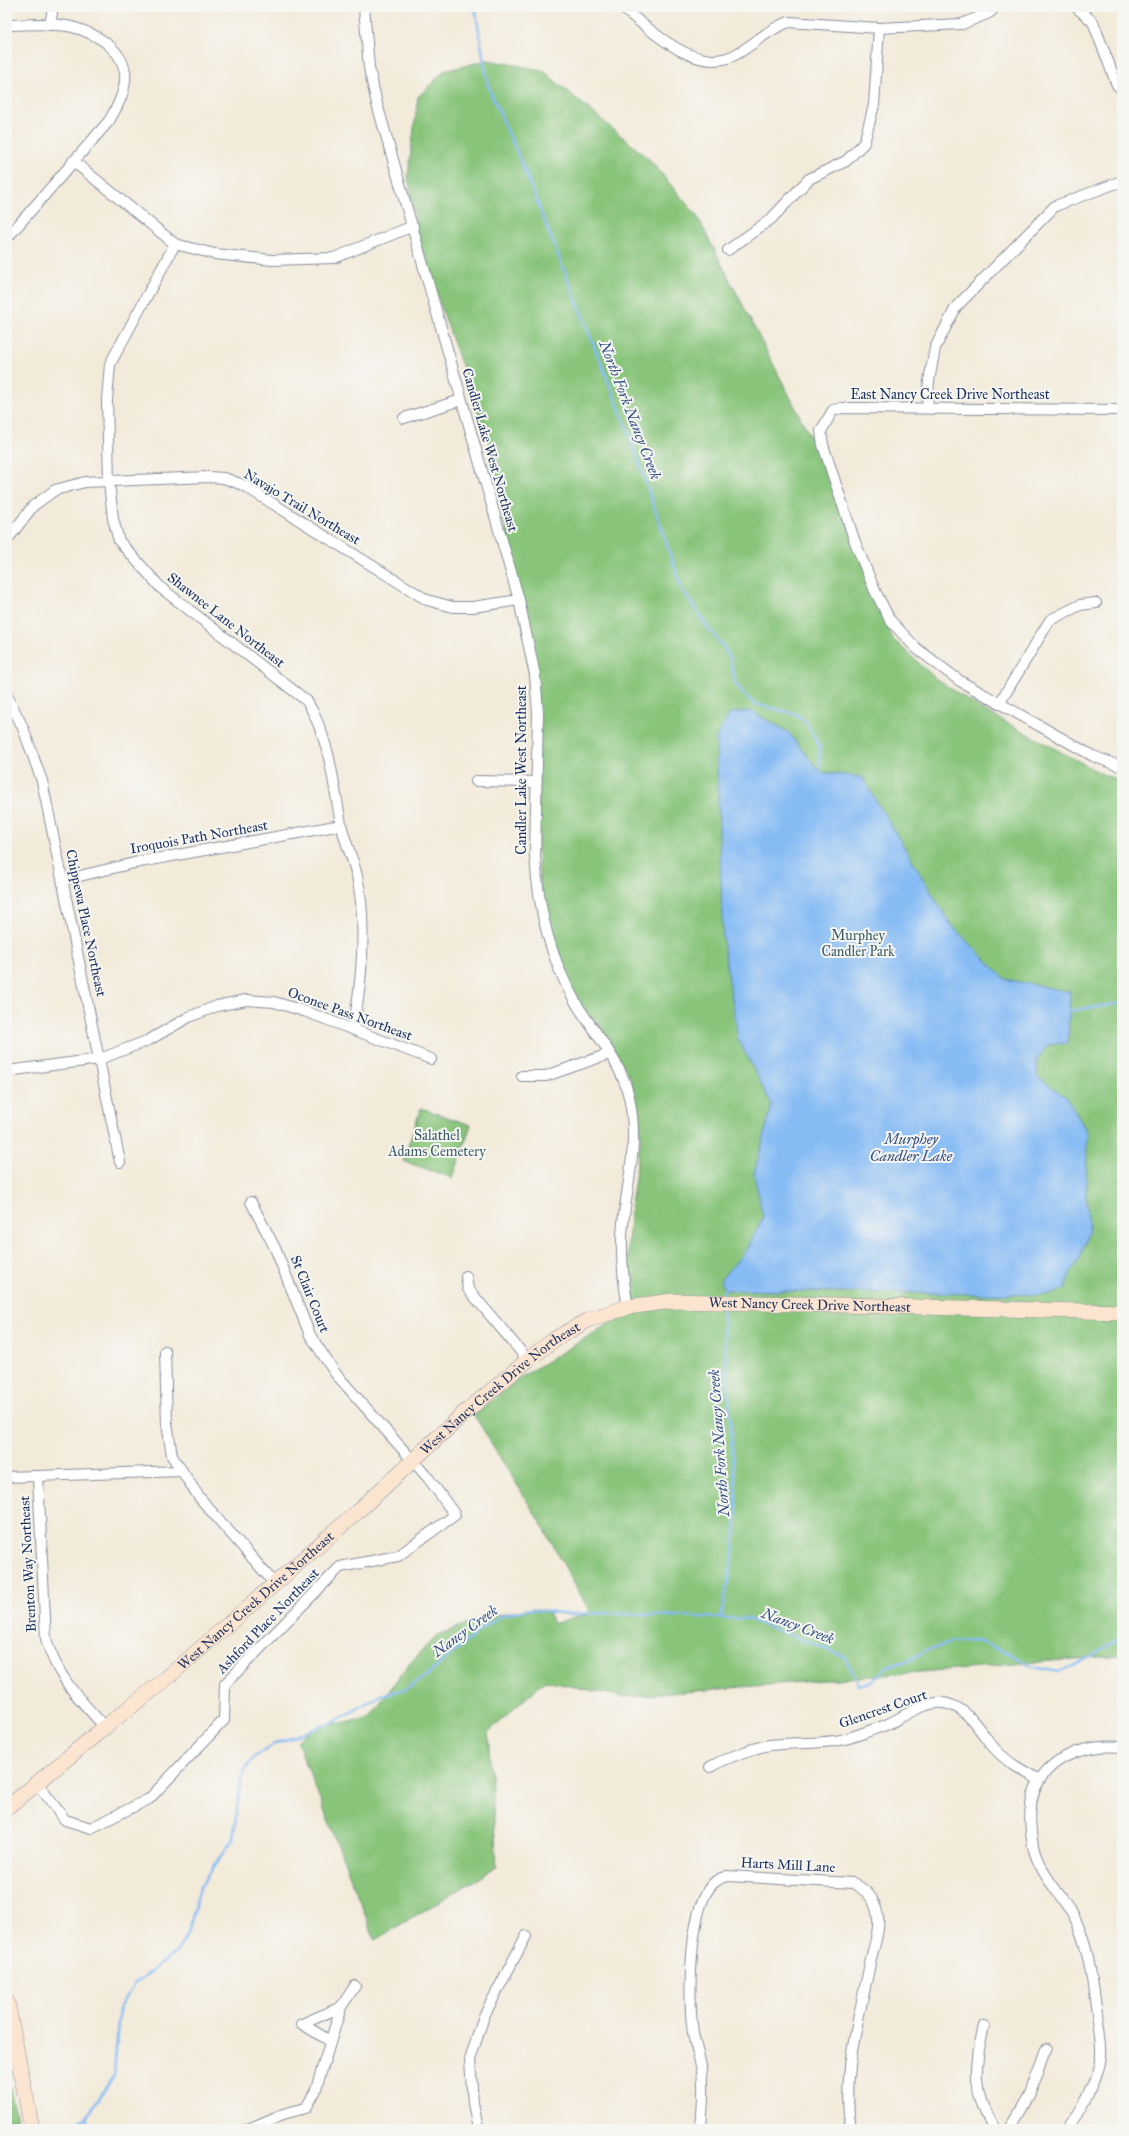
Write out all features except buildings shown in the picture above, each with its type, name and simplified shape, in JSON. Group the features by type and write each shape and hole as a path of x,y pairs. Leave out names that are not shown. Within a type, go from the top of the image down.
{"street":[{"path":"50,25 53,7"},
{"name":"Candler Lake West Northeast","path":"364,7 369,68 377,104 519,600 535,675 538,712 535,782 536,877 549,938 564,981 610,1054 625,1084 633,1124 634,1148 623,1222 622,1245 628,1307"},
{"path":"621,7 687,55 704,60 724,60 739,53 778,26 789,22 879,28 962,24 989,13 996,7"},
{"path":"1076,7 1093,22 1117,85 1122,89"},
{"path":"7,25 50,25 71,27 101,39 112,47 125,72 125,87 120,101 109,121 7,238"},
{"path":"728,250 771,219 809,179 846,161 864,143 874,105 879,28"},
{"path":"73,161 175,244 215,254 272,260 334,258 413,226"},
{"path":"927,408 929,381 935,348 956,307 1055,206 1122,181"},
{"name":"Shawnee Lane Northeast","path":"175,244 110,364 107,400 109,482 113,519 119,541 147,575 161,588 307,701 324,736 330,757 342,825 357,877 362,915 360,992 353,1028"},
{"path":"404,418 461,400"},
{"name":"East Nancy Creek Drive Northeast","path":"999,704 960,681 916,648 890,620 875,591 858,549 823,445 821,430 833,410 842,408 1122,410"},
{"name":"Navajo Trail Northeast","path":"7,540 33,506 54,490 85,482 208,477 224,478 243,486 427,600 453,607 473,607 519,600"},
{"path":"1096,603 1080,604 1056,615 1050,620 999,704 1093,756 1122,767"},
{"name":"Chippewa Place Northeast","path":"7,695 23,728 42,781 120,1162"},
{"path":"476,781 535,782"},
{"name":"Iroquois Path Northeast","path":"63,880 134,863 342,825"},
{"name":"Oconee Pass Northeast","path":"7,1071 100,1059 149,1040 189,1017 217,1006 246,1000 274,1002 353,1028 431,1059"},
{"path":"522,1076 546,1076 610,1054"},
{"name":"St Clair Court","path":"251,1202 275,1248 310,1335 334,1372 413,1460"},
{"path":"466,1276 468,1289 528,1360"},
{"name":"West Nancy Creek Drive Northeast","path":"7,1808 161,1683 528,1360 574,1327 610,1312 628,1307 672,1301 1122,1312"},
{"path":"165,1351 167,1423 172,1456 199,1497 275,1584"},
{"name":"Ashford Place Northeast","path":"37,1783 65,1820 92,1828 149,1800 224,1720 225,1684 340,1567 398,1556 455,1515 413,1460"},
{"path":"7,1477 182,1471"},
{"name":"Brenton Way Northeast","path":"38,1477 46,1639 52,1658 61,1676 75,1695 105,1727"},
{"name":"Glencrest Court","path":"710,1767 722,1761 769,1745 823,1742 848,1738 885,1725 928,1705 947,1703 962,1710 974,1722 996,1750 1014,1766 1040,1780"},
{"path":"1066,2129 1087,2096 1096,2075 1101,2056 1100,2037 1091,1977 1082,1936 1073,1916 1044,1874 1033,1847 1030,1827 1032,1802 1040,1780 1052,1767 1083,1748 1111,1746 1122,1747"},
{"name":"Harts Mill Lane","path":"701,2129 702,2072 693,2034 690,2007 692,1954 698,1911 707,1893 716,1881 727,1876 853,1882 868,1891 876,1904 879,1919 866,1988 852,2041 848,2113 851,2129"},
{"path":"478,2129 472,2103 470,2060 484,2016 526,1936"},
{"path":"248,2129 283,2114 306,2108 315,2092 340,2007 355,1986"},
{"path":"7,2002 12,2047 28,2104 32,2129"},
{"path":"330,2041 302,2024 340,2007"},
{"path":"984,2026 976,2066 978,2085 983,2106 994,2129"},
{"path":"1010,2129 1030,2094 1046,2049"}],"green space":[{"name":"Murphey Candler Park","path":"488,60 542,70 649,159 697,216 825,465 892,638 935,678 983,710 1106,776 1122,780 1122,1655 624,1697 545,1681 488,1732 497,1867 375,1940 297,1741 320,1725 341,1723 370,1716 410,1663 437,1635 482,1618 533,1608 548,1611 553,1624 578,1616 591,1614 543,1527 474,1415 515,1381 636,1307 626,1273 631,1205 641,1137 631,1079 606,1035 568,991 543,913 538,865 538,743 526,644 492,451 420,247 408,176 418,97 444,71"},
{"name":"Salathel Adams Cemetery","path":"421,1108 471,1125 453,1178 403,1161"},
{"path":"7,2076 17,2119 7,2123"}],"water":[{"name":"Murphey Candler Lake","path":"751,711 788,732 820,772 862,777 951,925 1005,979 1070,992 1068,1043 1049,1044 1037,1059 1038,1077 1067,1098 1087,1132 1086,1198 1089,1230 1079,1261 1071,1270 1066,1288 1049,1295 724,1290 721,1279 748,1248 763,1217 754,1174 772,1105 738,1039 723,941 716,738 730,713"}],"waterway":[{"name":"North Fork Nancy Creek","path":"475,7 488,86 521,162 630,436 682,589 710,631 723,646 730,658 735,682 744,695 755,704 796,714 806,722 820,747 820,772"},
{"path":"1069,1011 1122,1003"},
{"name":"North Fork Nancy Creek","path":"722,1297 724,1290"},
{"name":"North Fork Nancy Creek","path":"721,1618 733,1555 737,1510 722,1306"},
{"name":"Nancy Creek","path":"62,2129 86,2118 114,2075 119,2010 134,1984 176,1953 188,1933 200,1887 233,1839 241,1779 246,1768 254,1757 274,1744 334,1722 381,1695 406,1689 426,1676 480,1630 503,1615 531,1609 568,1614 604,1613 748,1619 844,1656 860,1686 872,1682 886,1667 912,1659 925,1651 950,1642 977,1641 1011,1654 1033,1667 1059,1672 1092,1656 1122,1636"},
{"path":"86,2118 90,2129"}]}
